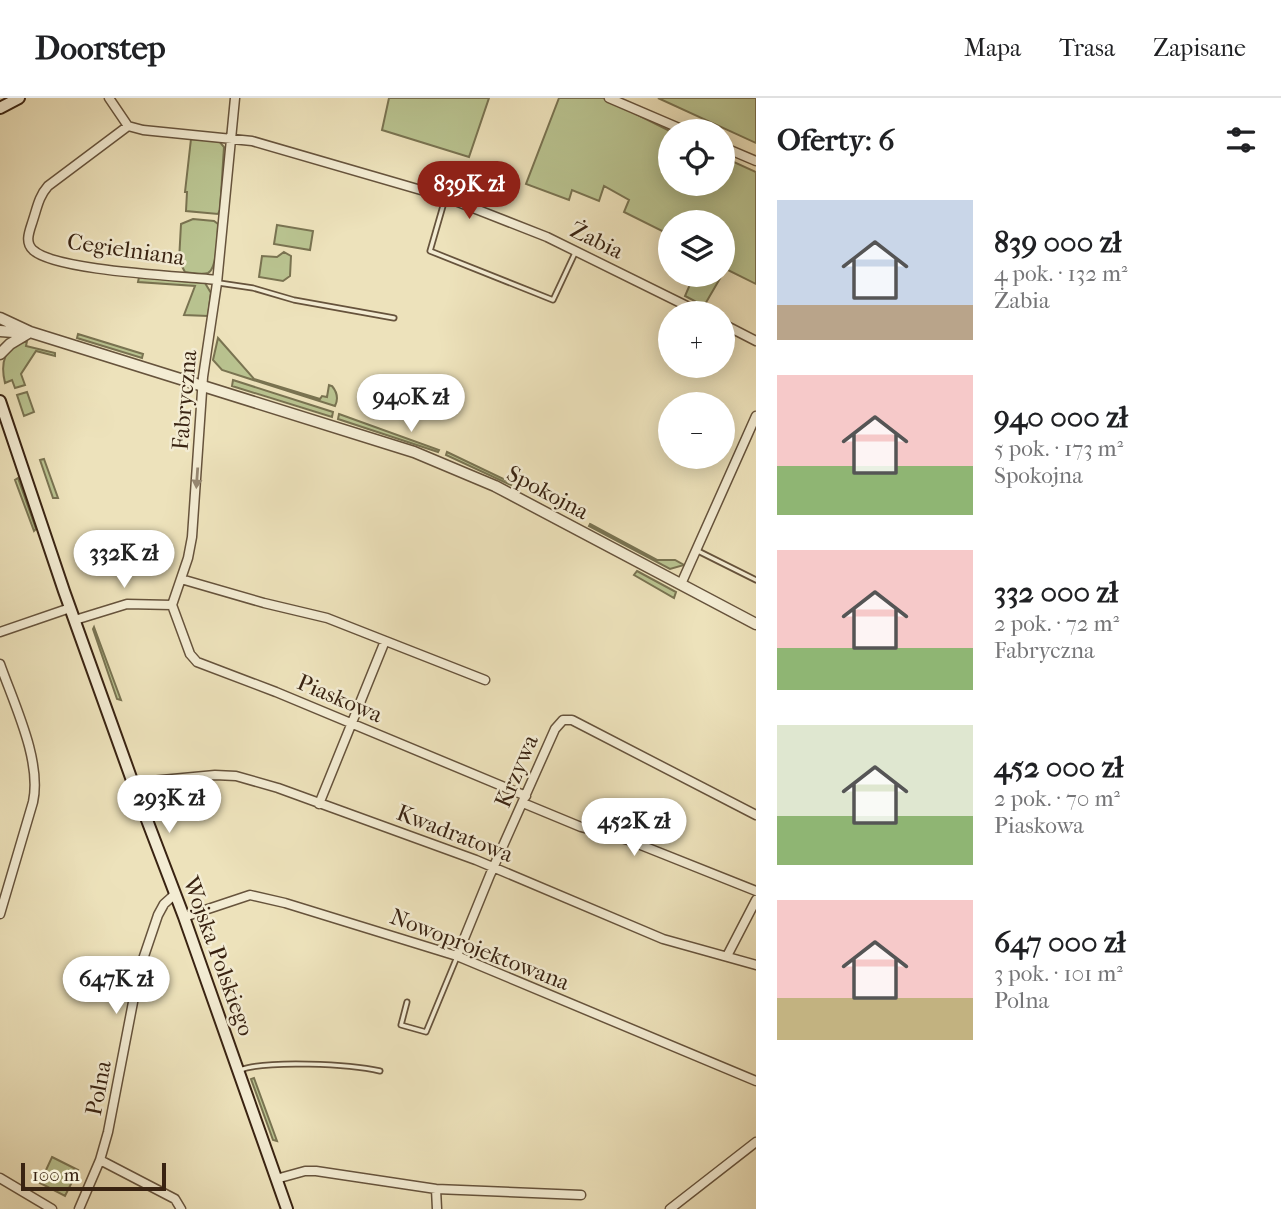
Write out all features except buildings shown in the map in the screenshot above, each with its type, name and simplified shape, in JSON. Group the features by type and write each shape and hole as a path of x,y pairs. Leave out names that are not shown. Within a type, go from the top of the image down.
{"main road":[{"path":"0,108 19,98"},
{"name":"Wojska Polskiego","path":"0,401 70,608 184,917 287,1209"}],"street":[{"path":"109,98 128,126 143,130 232,138"},
{"name":"Fabryczna","path":"172,605 192,537 203,386 217,281 235,98"},
{"path":"609,98 658,119"},
{"name":"Cegielniana","path":"128,126 44,190 28,236 32,249 79,267 217,281"},
{"name":"Żabia","path":"232,138 263,144 445,197 516,224 677,301"},
{"path":"735,152 756,161"},
{"name":"Spokojna","path":"0,318 30,332 414,452 460,470 756,624"},
{"path":"735,330 756,341"},
{"name":"Spokojna","path":"0,331 30,332"},
{"path":"0,354 10,344 30,332"},
{"path":"681,584 755,420"},
{"path":"181,579 327,618 485,680"},
{"path":"75,620 127,604 172,605"},
{"name":"Piaskowa","path":"172,605 190,654 197,662 351,724 580,827 628,840 756,891"},
{"path":"0,632 70,608"},
{"path":"319,804 385,641"},
{"path":"0,664 31,755 36,784 0,914"},
{"name":"Krzywa","path":"457,956 557,725 567,719 756,816"},
{"name":"Kwadratowa","path":"134,786 151,780 231,775 278,788 494,867 663,939 756,965"},
{"name":"Polna","path":"79,1209 100,1160 114,1104 139,971 164,904 174,895"},
{"name":"Nowoprojektowana","path":"184,917 257,895 457,956 756,1081"},
{"path":"727,956 756,900"},
{"path":"670,1209 756,1142"},
{"path":"100,1160 175,1199 181,1209"},
{"path":"276,1179 305,1171 316,1171 436,1189 581,1195"},
{"path":"0,1178 52,1209"},
{"path":"436,1189 437,1209"}],"lane":[{"path":"445,197 430,251 553,300 576,251"},
{"path":"217,281 294,300 394,318"},
{"path":"696,550 756,580"},
{"name":"Krzywa","path":"407,1002 401,1025 426,1032 457,956"},
{"path":"238,1070 252,1066 358,1066 380,1071"}],"green space":[{"path":"389,98 489,98 469,157 382,130"},
{"path":"559,98 604,98 658,125 658,196 735,196 735,162 756,172 756,284 735,274 735,210 658,210 658,229 624,212 629,200 604,186 599,201 572,190 569,200 526,184"},
{"path":"658,98 756,98 756,143 735,133 735,119 704,119"},
{"path":"191,139 219,141 224,147 218,214 186,211 185,192"},
{"path":"193,219 214,221 218,224 215,258 208,273 185,272 179,261 181,224"},
{"path":"277,225 313,231 310,250 274,244"},
{"path":"284,252 291,256 290,276 283,281 259,277 262,256 277,257"},
{"path":"139,277 205,283 211,293 208,316 184,315 195,286 138,282"},
{"path":"689,287 715,287 707,301 694,301 685,296"},
{"path":"78,334 143,354 142,358 77,338"},
{"path":"218,338 254,379 320,399 322,396 327,397 329,385 332,386 336,393 335,406 222,370 213,360"},
{"path":"27,341 26,346 55,353 55,356 36,351 21,374 25,385 15,388 12,380 5,383 4,362 13,347"},
{"path":"233,380 333,412 332,417 232,386"},
{"path":"27,392 34,412 24,416 17,395"},
{"path":"339,414 439,450 438,452 338,419"},
{"path":"447,452 512,483 511,485 446,455"},
{"path":"44,459 58,498 53,498 40,460"},
{"path":"18,478 36,529 34,531 15,480"},
{"path":"590,524 657,560 675,560 684,565 670,569 589,526"},
{"path":"637,571 676,592 674,598 634,575"},
{"path":"94,627 121,700 117,699"},
{"path":"254,1078 277,1141 273,1140 251,1079"},
{"path":"52,1157 78,1170 65,1196 40,1183"}]}
